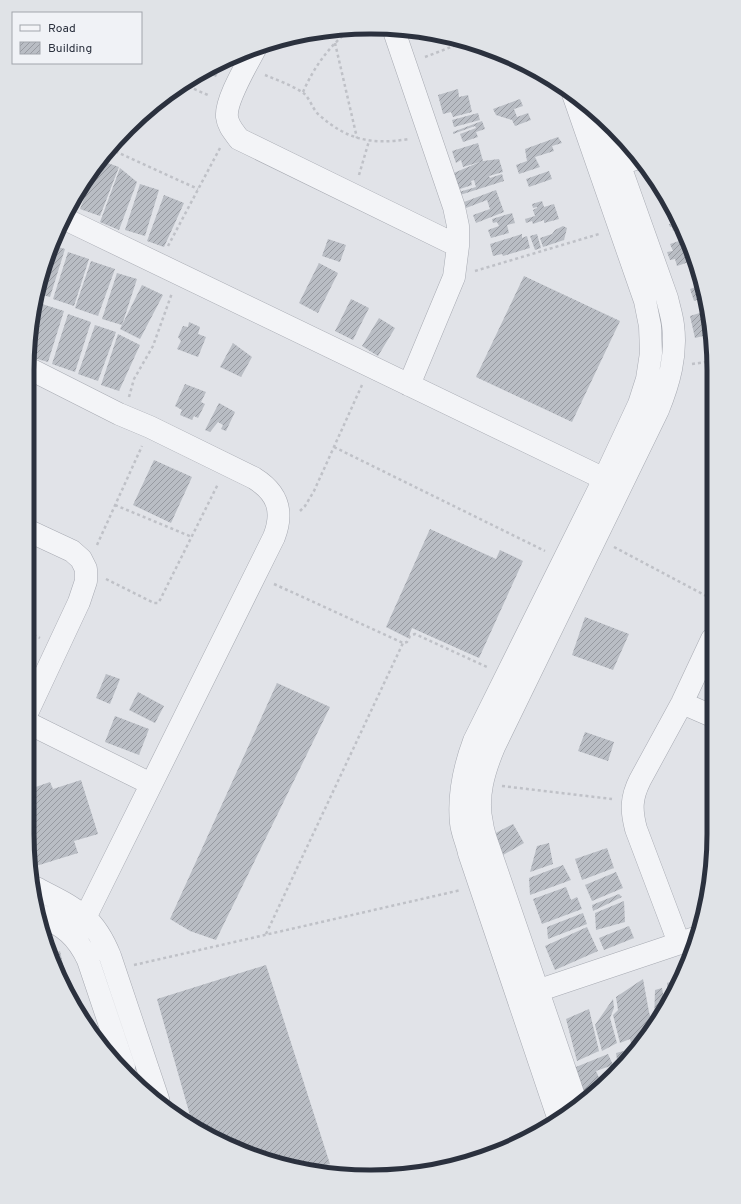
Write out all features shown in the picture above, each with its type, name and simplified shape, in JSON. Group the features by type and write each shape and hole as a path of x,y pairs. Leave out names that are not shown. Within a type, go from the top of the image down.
{"street":[{"path":"396,35 454,207 458,226 458,246 454,277 409,385"},
{"path":"252,56 228,105 227,117 230,128 239,139 458,246"},
{"path":"575,1100 481,886 461,824 460,794 466,764 474,741 495,721 596,538 647,379 651,353 650,326 645,301 577,106"},
{"path":"557,1113 528,994 481,822 481,784 505,676 564,560 658,410 668,383 674,355 673,326 667,298 629,161 618,144"},
{"path":"70,220 613,483"},
{"path":"34,371 264,484 272,493 277,503 280,515 274,537 75,938"},
{"path":"34,532 72,551 81,559 86,569 86,581 79,602 34,698"},
{"path":"528,994 687,940 636,829 632,815 635,790 682,703 707,650"},
{"path":"682,703 707,714"},
{"path":"34,726 151,784"},
{"path":"39,889 75,909 96,928 104,941 155,1091"},
{"path":"44,917 56,922 66,929 82,948 88,960 121,1058"}],"path":[{"path":"303,92 311,74 322,58 344,35"},
{"path":"335,43 358,138"},
{"path":"406,64 456,45"},
{"path":"252,56 303,92 317,112 335,128 358,138 369,141 389,142 409,139 428,131"},
{"path":"190,87 228,105"},
{"path":"158,264 230,128"},
{"path":"354,195 369,141"},
{"path":"116,152 198,189"},
{"path":"454,277 620,228"},
{"path":"119,414 129,397 134,379 153,346 178,274"},
{"path":"278,526 293,518 305,506 314,491 371,366"},
{"path":"150,427 86,569 154,603 158,603 160,600 227,465"},
{"path":"334,447 564,560"},
{"path":"115,505 192,536"},
{"path":"596,538 707,595"},
{"path":"255,575 403,643"},
{"path":"266,935 403,643 407,642 410,636 414,634 505,676"},
{"path":"481,784 633,801"},
{"path":"114,969 481,886"}],"building":[{"path":"219,70 216,77 211,75"},
{"path":"458,89 459,97 468,95 472,112 453,117 451,112 443,114 438,95"},
{"path":"520,99 523,106 514,109 517,117 528,113 531,120 515,126 512,120 496,115 493,109"},
{"path":"478,113 480,120 454,127 452,120"},
{"path":"482,121 485,129 476,132 478,137 463,142 460,134 476,128 475,126 453,134 453,132"},
{"path":"558,137 562,143 552,146 554,151 535,157 540,167 519,174 516,165 527,161 525,149"},
{"path":"478,143 483,161 499,159 503,172 489,176 490,178 502,174 504,181 460,195 459,192 476,187 474,180 471,181 472,185 454,191 449,175 480,162 463,167 461,160 456,163 452,151"},
{"path":"107,163 119,167 100,216 80,209 88,189"},
{"path":"120,168 137,182 119,230 100,222"},
{"path":"549,171 552,179 529,187 526,179"},
{"path":"140,184 159,190 145,236 125,230"},
{"path":"496,190 504,212 476,223 473,215 490,209 487,200 466,208 464,202"},
{"path":"164,195 184,203 164,247 147,241"},
{"path":"542,201 544,207 554,204 559,219 544,223 544,220 533,224 532,221 526,223 525,219 535,216 533,210 537,207 533,208 532,204"},
{"path":"512,213 515,223 507,225 509,233 491,238 488,230 499,226 497,222 493,223 492,219"},
{"path":"672,221 676,230 673,231 669,224 672,224"},
{"path":"563,226 567,228 564,240 543,247 540,238 552,234 555,230"},
{"path":"522,234 522,238 527,236 530,248 503,256 502,254 493,256 490,244"},
{"path":"537,234 541,248 535,250 530,236"},
{"path":"328,239 346,245 340,262 322,256"},
{"path":"679,241 689,262 677,266 675,259 670,260 667,252 673,251 670,244"},
{"path":"58,247 65,249 50,297 42,295"},
{"path":"68,252 89,259 74,306 53,299"},
{"path":"91,261 115,269 98,316 75,308"},
{"path":"319,263 338,273 318,313 299,303"},
{"path":"117,273 137,279 122,325 102,319"},
{"path":"524,276 620,321 572,422 476,377"},
{"path":"142,285 163,295 140,339 120,329"},
{"path":"697,287 700,299 694,301 690,289"},
{"path":"351,299 369,308 353,340 335,331"},
{"path":"42,304 64,311 48,362 35,358 39,315"},
{"path":"702,312 705,336 695,338 690,316"},
{"path":"68,314 91,322 75,372 52,364"},
{"path":"379,318 395,328 378,356 362,346"},
{"path":"189,322 200,327 198,334 206,337 198,357 177,349 181,341 178,337 183,326 188,327"},
{"path":"95,325 116,332 98,381 78,374"},
{"path":"118,334 140,345 119,391 101,385"},
{"path":"233,343 252,357 241,377 220,367"},
{"path":"185,384 206,392 201,402 205,404 198,418 194,416 192,420 180,415 182,410 175,406"},
{"path":"219,403 235,412 226,431 221,429 223,425 218,422 210,432 205,430"},
{"path":"154,460 192,477 171,523 133,505"},
{"path":"430,529 496,559 500,550 523,561 479,658 412,628 408,638 386,627"},
{"path":"585,617 629,634 613,670 572,655"},
{"path":"106,674 120,679 110,704 96,698"},
{"path":"277,683 330,707 216,940 190,931 170,919"},
{"path":"138,692 164,706 155,723 129,710"},
{"path":"115,716 149,729 139,755 105,742"},
{"path":"585,732 614,742 608,761 578,751"},
{"path":"81,780 98,834 74,841 78,853 36,866 34,788 50,782 53,789"},
{"path":"513,824 524,843 503,855 492,835"},
{"path":"549,843 553,864 530,872 537,846"},
{"path":"607,848 614,868 582,880 575,859"},
{"path":"563,865 571,880 530,895 529,878"},
{"path":"616,872 623,888 592,901 585,885"},
{"path":"566,887 571,900 577,897 582,909 542,924 533,899"},
{"path":"619,894 622,897 593,911 592,905"},
{"path":"624,901 625,922 596,930 595,913"},
{"path":"583,913 587,924 548,939 547,927"},
{"path":"629,926 634,938 604,950 599,938"},
{"path":"587,927 598,951 555,970 545,946"},
{"path":"60,951 65,972 60,962 56,952"},
{"path":"266,965 330,1164 322,1166 305,1164 262,1152 222,1135 191,1117 157,999"},
{"path":"643,979 651,1019 637,1038 631,1043 630,1039 620,1043 613,1015 618,1010 616,997"},
{"path":"672,981 668,991 667,983"},
{"path":"662,988 664,998 654,1014 655,990"},
{"path":"613,999 614,1008 610,1018 617,1043 602,1051 595,1025"},
{"path":"589,1009 599,1051 577,1061 566,1019"},
{"path":"627,1050 617,1061 616,1053"},
{"path":"608,1054 613,1065 596,1071 600,1079 581,1095 571,1069"}]}
